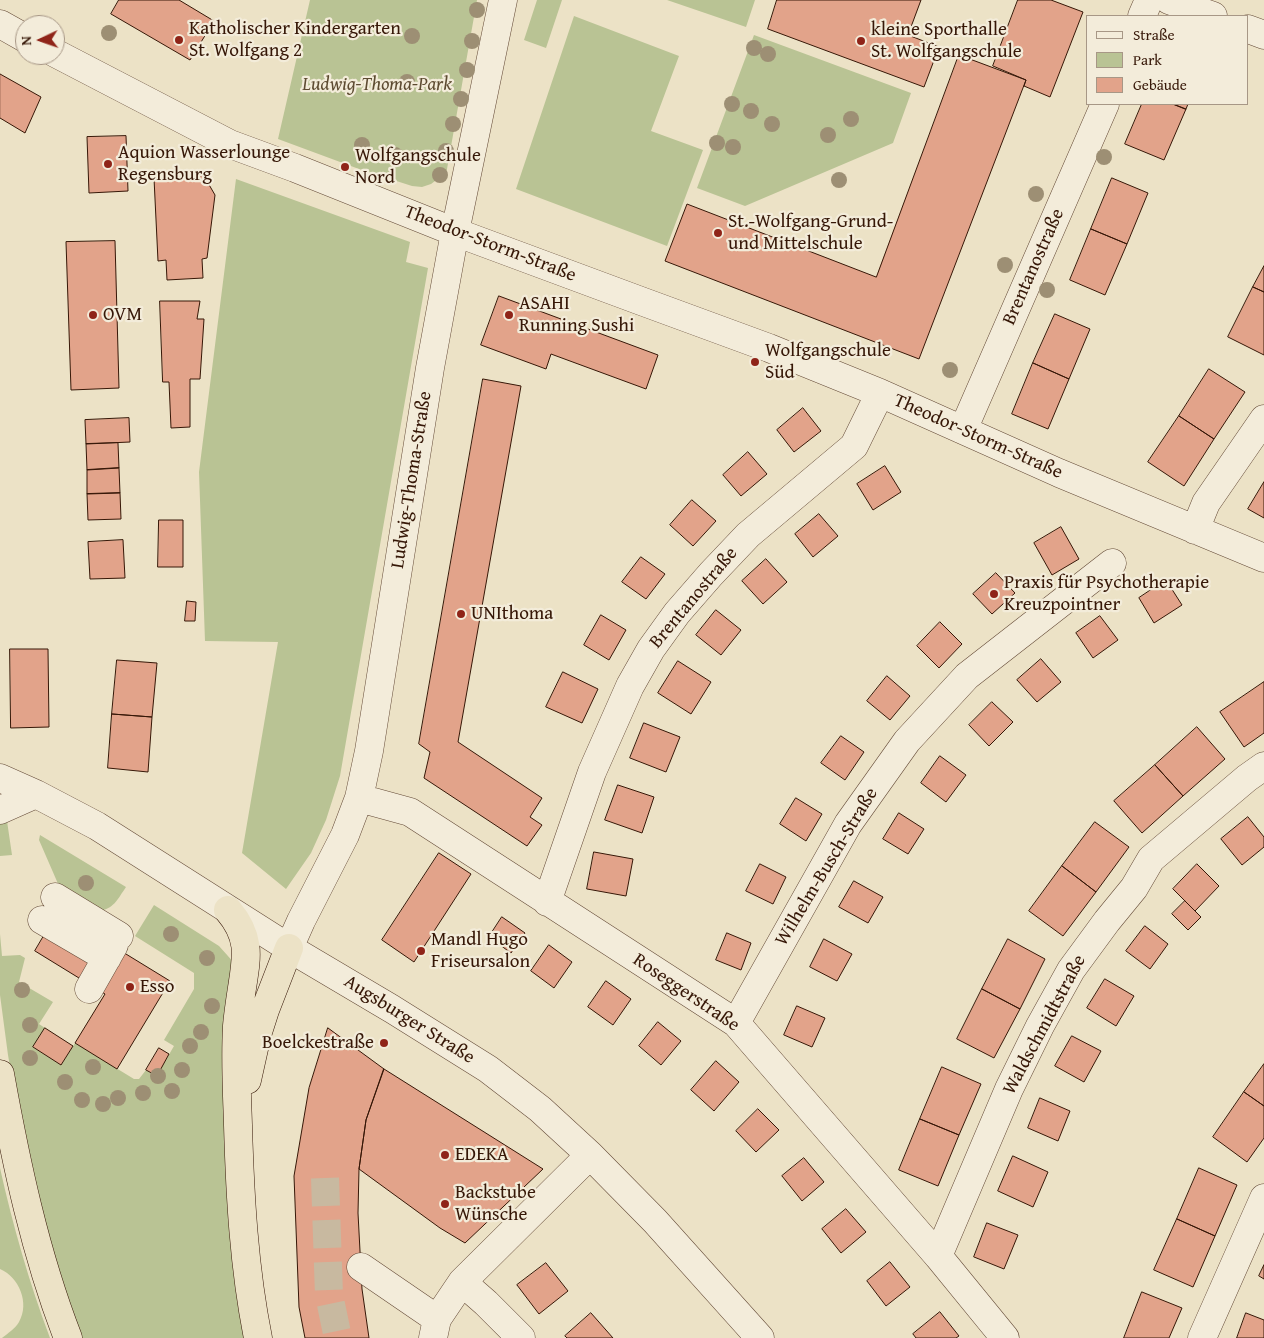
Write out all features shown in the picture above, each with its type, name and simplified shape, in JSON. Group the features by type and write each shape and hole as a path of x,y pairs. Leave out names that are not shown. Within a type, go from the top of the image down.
{"highway":[{"path":"228,910 241,929 245,942 246,957 236,1041 236,1086 243,1222 258,1338"},
{"path":"238,1123 257,1035 290,948"},
{"path":"0,1074 10,1131 32,1227 60,1319 68,1338"}],"street":[{"name":"Ludwig-Thoma-Straße","path":"290,948 345,836 359,798 369,751 429,377 455,232 503,0"},
{"path":"1142,15 1149,0"},
{"path":"1169,0 1210,15"},
{"path":"0,24 15,32"},
{"path":"1249,29 1264,35"},
{"name":"Theodor-Storm-Straße","path":"65,58 230,144 455,232 769,348 880,393 1059,473 1264,558"},
{"name":"Brentanostraße","path":"963,430 1105,105"},
{"name":"Brentanostraße","path":"547,902 592,772 630,686 651,649 677,613 748,535 854,446 880,393"},
{"path":"1195,530 1206,503 1264,419"},
{"name":"Wilhelm-Busch-Straße","path":"736,1023 848,824 907,741 967,676 1112,564"},
{"name":"Waldschmidtstraße","path":"938,1256 1009,1089 1040,1026 1071,970 1134,888 1151,859 1247,778 1264,766"},
{"name":"Augsburger Straße","path":"0,778 36,794 97,826 228,910 488,1069 540,1108 590,1155 655,1221 760,1338"},
{"path":"0,810 36,794"},
{"name":"Roseggerstraße","path":"359,798 410,812 736,1023 938,1256 1005,1338"},
{"path":"56,897 114,947"},
{"path":"42,920 114,947"},
{"path":"89,989 114,947"},
{"path":"361,1267 435,1329 462,1282 590,1155"},
{"path":"1202,1338 1264,1198"},
{"path":"462,1282 486,1303 520,1338"}],"green space":[{"name":"Ludwig-Thoma-Park","path":"310,0 477,0 444,182 435,181 422,187 412,186 278,139"},
{"path":"537,0 562,0 546,48 524,40"},
{"path":"667,0 755,0 746,27"},
{"path":"574,16 679,56 651,131 703,150 667,246 516,189"},
{"path":"754,35 911,93 893,143 745,206 697,188"},
{"path":"236,179 410,242 406,262 428,268 340,776 326,820 311,853 286,889 242,853 278,642 205,641 199,472"},
{"path":"0,821 7,821 12,855 0,856"},
{"path":"40,835 126,887 115,903 108,908 98,911 59,886 39,840"},
{"path":"154,905 219,946 236,965 246,1338 81,1338 60,1286 18,1113 0,995 0,934 2,956 20,955 25,958 19,982 53,1002 39,1024 45,1028 33,1047 61,1065 75,1043 134,1079 139,1079 146,1070 157,1075 174,1046 164,1040 194,989 194,973 135,936"},
{"path":"0,1168 22,1254 50,1338 2,1338 19,1322 22,1315 23,1299 21,1291 13,1278 0,1269"}],"building":[{"name":"Katholischer Kindergarten St. Wolfgang 2","path":"119,0 179,0 214,21 190,60 111,14"},
{"name":"kleine Sporthalle St. Wolfgangschule","path":"777,0 921,0 908,35 939,47 924,87 768,29"},
{"path":"1018,0 1051,0 1083,12 1050,97 1024,86 1026,80 993,66"},
{"name":"St.-Wolfgang-Grund- und Mittelschule","path":"959,55 1026,80 919,359 665,261 687,204 876,277"},
{"path":"0,74 41,97 25,133 0,118"},
{"path":"1142,105 1176,105 1186,109 1164,160 1125,144"},
{"path":"1176,105 1188,105 1186,109"},
{"name":"Aquion Wasserlounge Regensburg","path":"126,136 128,191 89,193 87,137"},
{"path":"204,176 215,195 207,258 202,259 203,278 167,280 166,260 158,261 154,178"},
{"path":"1112,178 1148,193 1127,244 1091,229"},
{"path":"1091,229 1127,244 1105,295 1070,280"},
{"name":"OVM","path":"115,241 119,388 71,390 66,242"},
{"path":"1264,266 1264,292 1253,287"},
{"path":"1253,287 1264,292 1264,355 1228,337"},
{"path":"499,296 658,355 646,389 551,354 546,369 481,345"},
{"path":"160,301 200,301 197,319 204,319 200,379 190,379 190,427 171,428 169,382 163,382"},
{"path":"1055,314 1090,329 1069,379 1033,363"},
{"path":"1033,363 1069,379 1048,429 1012,414"},
{"path":"1209,369 1245,392 1214,439 1179,416"},
{"name":"UNIthoma","path":"483,379 521,386 458,742 542,798 530,817 542,825 527,846 424,778 430,752 419,744"},
{"path":"803,408 821,431 794,452 777,430"},
{"path":"1179,416 1214,439 1184,486 1148,462"},
{"path":"129,418 130,442 86,444 85,420"},
{"path":"118,443 119,468 87,470 86,444"},
{"path":"748,452 767,474 741,496 723,475"},
{"path":"885,466 901,492 873,510 857,484"},
{"path":"119,468 120,493 87,494 87,470"},
{"path":"1264,482 1264,518 1248,509"},
{"path":"120,493 121,519 88,520 87,494"},
{"path":"692,500 716,521 693,546 670,525"},
{"path":"819,514 838,536 813,557 795,534"},
{"path":"159,520 183,520 183,567 158,567"},
{"path":"1061,527 1079,559 1052,575 1034,543"},
{"path":"123,540 125,578 90,579 88,542"},
{"path":"641,557 665,574 646,599 622,582"},
{"path":"766,559 787,582 763,604 742,581"},
{"name":"Praxis für Psychotherapie Kreuzpointner","path":"996,573 1015,593 992,614 973,594"},
{"path":"1166,580 1182,605 1154,623 1139,598"},
{"path":"187,601 196,602 195,621 185,621"},
{"path":"716,610 741,630 721,655 696,635"},
{"path":"601,615 626,630 609,660 584,645"},
{"path":"1100,616 1118,640 1093,658 1076,633"},
{"path":"940,622 962,644 939,668 917,646"},
{"path":"10,649 48,649 49,727 11,728"},
{"path":"1041,659 1061,682 1037,702 1017,680"},
{"path":"117,660 157,663 152,717 112,714"},
{"path":"678,661 711,682 691,714 658,693"},
{"path":"563,672 598,689 582,723 546,707"},
{"path":"887,676 910,696 890,720 867,701"},
{"path":"1264,682 1264,733 1244,747 1220,712"},
{"path":"992,702 1013,722 989,746 969,725"},
{"path":"112,714 152,717 148,772 108,768"},
{"path":"644,723 680,737 666,772 630,758"},
{"path":"1197,727 1225,759 1183,796 1155,765"},
{"path":"841,736 864,752 845,780 821,763"},
{"path":"940,756 966,775 946,802 921,783"},
{"path":"1155,765 1183,796 1142,833 1114,801"},
{"path":"618,785 654,797 642,833 605,820"},
{"path":"796,798 822,814 806,841 780,824"},
{"path":"899,813 924,829 908,854 883,839"},
{"path":"1248,817 1264,837 1264,847 1242,865 1221,839"},
{"path":"1095,822 1129,847 1096,892 1062,866"},
{"path":"594,852 633,859 626,896 587,889"},
{"path":"439,853 471,874 414,962 382,940"},
{"path":"760,864 786,877 773,904 746,891"},
{"path":"1197,864 1219,886 1195,911 1173,889"},
{"path":"1062,866 1096,892 1063,936 1029,911"},
{"path":"854,881 883,897 868,923 839,907"},
{"name":"Esso","path":"65,900 108,943 170,981 117,1069 75,1043 105,994 35,951"},
{"path":"1185,901 1201,917 1188,930 1172,914"},
{"path":"502,917 525,933 511,953 489,937"},
{"path":"1145,926 1168,944 1150,969 1126,951"},
{"path":"727,933 751,943 741,970 716,960"},
{"path":"824,939 852,954 837,981 810,967"},
{"path":"1008,939 1045,959 1020,1009 982,989"},
{"path":"549,945 572,962 554,988 531,971"},
{"path":"1105,979 1134,996 1116,1026 1087,1008"},
{"path":"606,981 631,999 613,1025 588,1007"},
{"path":"982,989 1020,1009 994,1058 957,1039"},
{"path":"797,1006 825,1018 812,1047 784,1035"},
{"path":"658,1022 681,1041 661,1065 639,1046"},
{"path":"45,1028 73,1046 61,1065 33,1047"},
{"path":"328,1028 384,1069 366,1120 359,1169 358,1213 362,1289 369,1338 305,1338 299,1307 294,1176 309,1088"},
{"path":"1072,1036 1101,1051 1084,1082 1055,1066"},
{"path":"159,1048 169,1054 157,1076 146,1070"},
{"path":"716,1061 739,1082 714,1111 691,1090"},
{"path":"1264,1064 1264,1106 1244,1092"},
{"path":"942,1067 981,1084 959,1135 920,1119"},
{"path":"384,1069 543,1169 465,1243 440,1228 359,1169 366,1120"},
{"path":"1244,1092 1264,1106 1264,1138 1247,1162 1213,1137"},
{"path":"1040,1098 1070,1111 1058,1141 1028,1128"},
{"path":"758,1109 779,1130 756,1152 736,1131"},
{"path":"920,1119 959,1135 938,1186 899,1170"},
{"path":"1013,1156 1048,1172 1033,1207 998,1191"},
{"path":"804,1158 824,1182 802,1201 782,1176"},
{"path":"1199,1168 1237,1185 1215,1236 1177,1219"},
{"path":"846,1209 866,1232 841,1253 822,1229"},
{"path":"1177,1219 1215,1236 1193,1287 1154,1270"},
{"path":"987,1223 1018,1235 1004,1269 974,1257"},
{"path":"890,1262 910,1287 886,1306 867,1281"},
{"path":"546,1263 568,1291 539,1314 517,1285"},
{"path":"1264,1265 1264,1279 1259,1276"},
{"path":"1142,1292 1182,1308 1169,1338 1124,1338"},
{"path":"940,1312 959,1336 956,1338 916,1338 913,1334"},
{"path":"591,1313 613,1338 567,1338 565,1336"},
{"path":"1246,1313 1264,1320 1264,1338 1237,1338"}],"tunnel":[{"path":"325,1178 329,1295 338,1338"}],"place":[{"name":"Katholischer Kindergarten St. Wolfgang 2","path":"179,40"},
{"name":"kleine Sporthalle St. Wolfgangschule","path":"861,41"},
{"name":"Aquion Wasserlounge Regensburg","path":"108,164"},
{"name":"Wolfgangschule Nord","path":"345,167"},
{"name":"St.-Wolfgang-Grund- und Mittelschule","path":"718,233"},
{"name":"OVM","path":"93,315"},
{"name":"ASAHI Running Sushi","path":"509,315"},
{"name":"Wolfgangschule Süd","path":"755,362"},
{"name":"Praxis für Psychotherapie Kreuzpointner","path":"994,594"},
{"name":"UNIthoma","path":"461,614"},
{"name":"Mandl Hugo Friseursalon","path":"421,951"},
{"name":"Esso","path":"130,987"},
{"name":"Boelckestraße","path":"384,1043"},
{"name":"EDEKA","path":"445,1155"},
{"name":"Backstube Wünsche","path":"445,1204"}]}
